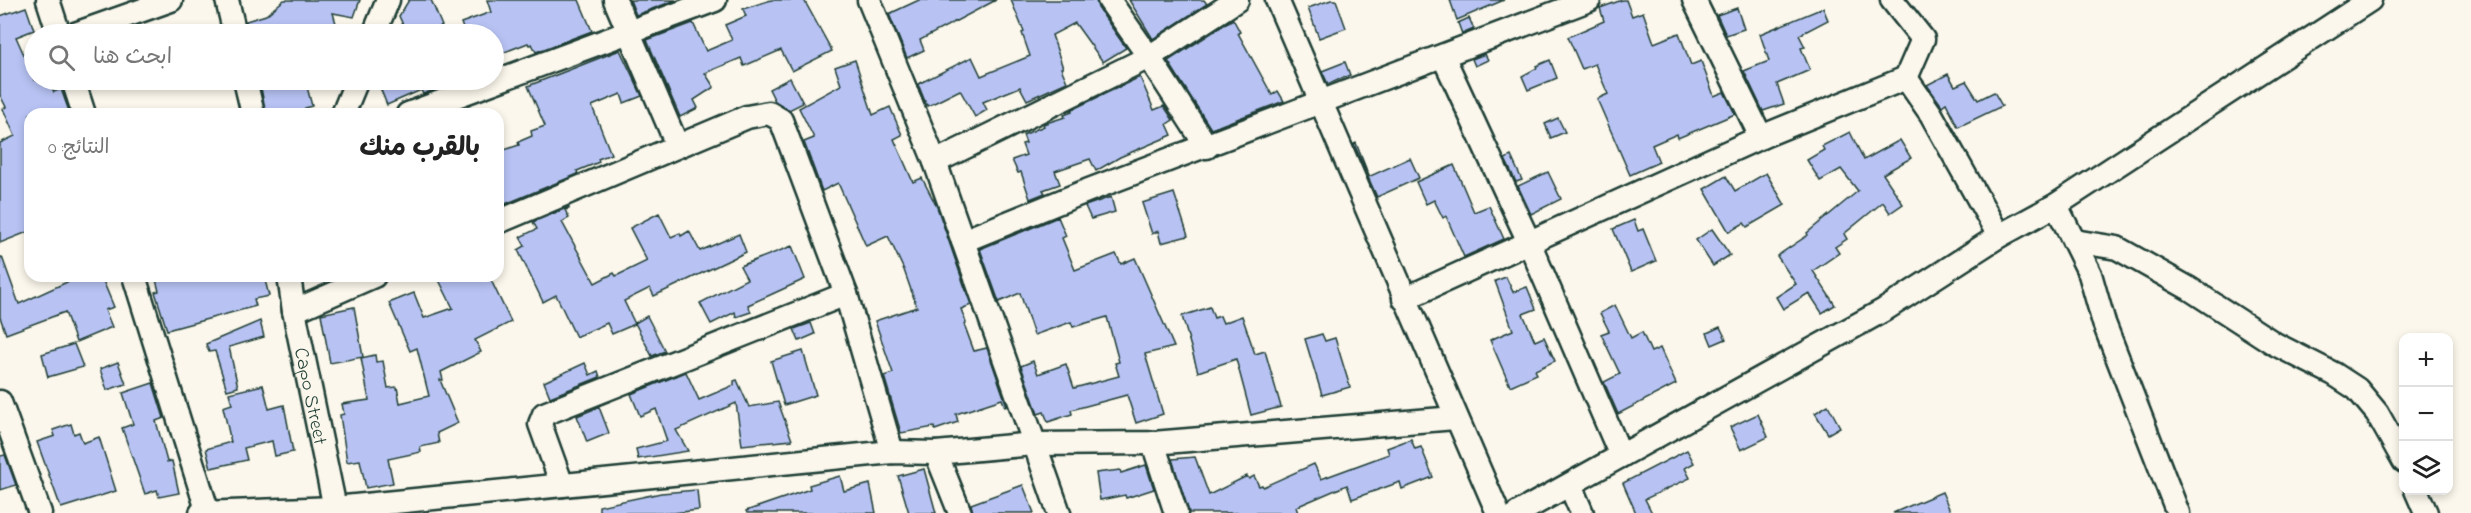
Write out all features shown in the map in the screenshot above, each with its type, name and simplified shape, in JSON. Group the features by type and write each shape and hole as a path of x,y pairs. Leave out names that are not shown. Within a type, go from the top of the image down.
{"street":[{"path":"48,0 56,24"},
{"path":"103,24 171,0"},
{"path":"378,24 388,0"},
{"path":"615,0 677,145"},
{"path":"504,78 715,0"},
{"path":"869,0 935,162 1059,513"},
{"path":"1109,0 1207,147"},
{"path":"935,162 1149,57 1237,0"},
{"path":"1277,0 1455,418 1498,513"},
{"path":"963,241 1089,190 1589,0"},
{"path":"1695,0 1761,137"},
{"path":"1404,299 1761,137 1906,78 1923,39 1892,0"},
{"path":"1518,513 1884,310 1999,236 2056,205 2370,0"},
{"path":"231,1 234,24"},
{"path":"1443,56 1529,242 1621,456"},
{"path":"1906,78 1931,114 1999,236"},
{"path":"76,90 82,108"},
{"path":"247,90 252,108"},
{"path":"345,108 353,90"},
{"path":"424,108 472,90"},
{"path":"504,219 747,117 769,113 781,120 846,294 892,452"},
{"path":"2056,205 2090,274 2104,323 2178,513"},
{"path":"2074,241 2116,248 2190,289 2275,344 2334,374 2356,389 2377,413 2399,454"},
{"path":"136,282 208,513"},
{"name":"Capo Street","path":"291,282 294,310 335,510"},
{"path":"294,310 360,282"},
{"path":"562,485 540,424 544,414 846,294"},
{"path":"0,402 40,513"},
{"path":"201,513 335,510 892,452 936,453 1034,444 1153,443 1455,418"},
{"path":"1153,443 1176,513"},
{"path":"936,453 960,513"},
{"path":"1570,485 1582,513"},
{"path":"2418,495 2426,513"}],"building":[{"path":"284,0 360,0 354,17 333,13 336,24 246,24 246,21 266,15"},
{"path":"409,0 431,0 441,24 403,24 399,16"},
{"path":"487,0 579,0 592,31 536,52 532,44 528,43 504,52 504,24 461,23 491,12"},
{"path":"630,0 676,0 636,15"},
{"path":"771,0 804,0 832,51 792,71 781,50 744,66 741,58 705,73 714,87 694,100 698,108 680,117 647,40 693,23 706,51 732,40 725,25 746,16 743,9"},
{"path":"919,0 996,0 920,40 924,50 907,58 889,14"},
{"path":"1011,0 1096,0 1098,8 1126,48 1103,62 1075,23 1052,35 1067,82 1027,100 1020,87 983,102 987,110 975,117 960,90 928,106 918,84 972,57 981,76 1030,56 1022,33 1024,32"},
{"path":"1129,0 1204,0 1207,4 1153,39"},
{"path":"1336,0 1346,28 1319,38 1308,8"},
{"path":"1450,0 1504,0 1457,20"},
{"path":"1626,0 1632,16 1643,12 1654,43 1679,33 1691,65 1701,61 1714,96 1724,92 1735,114 1678,138 1677,134 1652,145 1659,162 1630,175 1597,99 1608,94 1595,64 1582,69 1568,37 1604,21 1600,8"},
{"path":"26,7 32,24 24,24 24,34 16,37 24,55 24,90 53,90 54,92 61,90 68,108 24,108 24,233 0,243 0,143 15,136 3,109 6,107 0,95 0,16"},
{"path":"1737,8 1744,29 1726,35 1717,15"},
{"path":"1823,8 1828,20 1799,35 1805,47 1801,48 1810,70 1777,84 1784,104 1763,111 1744,71 1769,61 1760,34"},
{"path":"1469,18 1474,29 1462,34 1458,23"},
{"path":"1233,19 1240,32 1238,33 1272,95 1278,91 1284,101 1211,129 1168,61"},
{"path":"620,50 642,96 624,103 621,94 592,106 611,154 577,171 578,174 504,205 504,150 519,145 518,142 532,136 531,131 545,126 528,86"},
{"path":"1485,54 1488,60 1475,66 1472,59"},
{"path":"855,60 873,115 890,107 902,135 894,139 913,182 922,178 937,207 971,305 961,309 966,323 964,324 974,351 987,348 1007,406 1005,407 1002,399 956,414 958,422 935,430 934,427 901,433 884,376 893,373 875,321 917,307 904,270 888,236 866,246 838,183 822,191 804,142 814,138 799,108 841,85 835,67"},
{"path":"1550,60 1557,78 1528,90 1522,76"},
{"path":"1345,62 1350,75 1328,84 1322,71"},
{"path":"1948,74 1955,86 1966,81 1978,100 1994,92 2002,106 1958,127 1946,103 1942,106 1927,85"},
{"path":"1140,77 1154,110 1164,106 1173,120 1167,124 1172,135 1120,157 1096,171 1090,159 1055,171 1060,184 1043,190 1045,193 1030,199 1021,172 1018,173 1012,160 1026,155 1022,144 1026,143 1023,135 1044,126 1043,124 1065,117 1064,115 1072,112 1071,110"},
{"path":"790,78 803,103 789,110 775,101 769,89"},
{"path":"261,90 308,90 312,106 305,108 265,108"},
{"path":"381,90 421,90 387,105"},
{"path":"421,90 434,90 423,94"},
{"path":"1558,118 1565,132 1551,138 1545,124"},
{"path":"1850,132 1864,160 1900,140 1911,158 1883,174 1903,204 1890,213 1883,202 1844,234 1847,239 1835,247 1839,253 1813,271 1835,305 1822,313 1809,293 1783,309 1776,297 1796,284 1777,256 1808,235 1807,233 1858,191 1841,169 1820,181 1807,160 1824,150 1822,146"},
{"path":"1356,143 1369,176 1354,144"},
{"path":"1511,156 1522,180 1516,182 1505,159"},
{"path":"1410,158 1419,178 1377,197 1368,177"},
{"path":"1454,165 1474,212 1489,206 1504,239 1464,257 1446,216 1443,218 1434,200 1426,204 1416,182"},
{"path":"1548,172 1561,199 1531,214 1518,186"},
{"path":"1766,173 1785,205 1747,227 1744,223 1729,232 1704,189 1726,176 1735,191"},
{"path":"1174,193 1188,236 1161,243 1158,231 1152,234 1142,203"},
{"path":"1111,197 1115,212 1091,219 1085,206"},
{"path":"569,207 565,210 569,218 562,222 595,283 614,273 616,276 647,261 630,228 659,213 671,237 680,233 681,236 689,231 700,251 739,234 746,252 654,296 650,288 624,301 635,324 612,334 607,323 576,337 556,295 543,302 518,250 525,246 520,237 537,229 533,222"},
{"path":"1058,217 1066,236 1062,238 1075,270 1116,254 1121,264 1135,258 1174,347 1145,354 1163,414 1136,423 1127,395 1071,410 1072,414 1048,422 1044,412 1038,414 1021,366 1033,361 1038,374 1066,364 1074,388 1119,376 1115,363 1119,362 1107,317 1073,327 1071,322 1034,335 1020,293 999,302 980,249"},
{"path":"1634,220 1638,231 1643,229 1656,261 1631,272 1613,229"},
{"path":"1712,229 1730,255 1713,266 1696,240"},
{"path":"792,246 805,279 748,305 751,312 736,317 735,312 711,324 700,303 747,279 740,266"},
{"path":"0,257 2,257 19,304 67,282 104,282 114,307 105,310 112,327 76,342 65,312 6,334 0,317"},
{"path":"1506,277 1513,292 1527,287 1536,309 1523,314 1535,341 1544,337 1555,361 1535,370 1537,374 1510,386 1490,340 1513,330 1495,281"},
{"path":"157,282 266,282 269,296 254,299 256,306 167,330 155,292 159,291"},
{"path":"440,282 492,282 511,322 475,340 481,352 441,372 443,380 440,380 458,423 437,433 439,443 420,447 421,452 388,459 393,483 366,488 360,460 347,462 340,415 344,414 342,404 369,400 361,358 375,355 376,362 383,361 388,388 397,387 400,403 429,396 417,348 410,351 389,303 414,293 424,318 453,308"},
{"path":"1615,305 1631,338 1642,332 1651,352 1660,348 1676,384 1618,414 1604,382 1620,374 1601,334 1609,331 1600,313"},
{"path":"354,307 363,357 330,363 321,314"},
{"path":"1210,307 1214,318 1220,316 1223,323 1242,316 1255,354 1265,351 1281,407 1251,415 1236,359 1198,372 1182,316"},
{"path":"647,316 665,351 652,356 635,323"},
{"path":"260,321 264,337 229,347 238,387 227,390 215,351 209,352 206,344"},
{"path":"811,323 815,334 799,341 794,329"},
{"path":"1720,327 1726,339 1712,345 1707,333"},
{"path":"1322,334 1325,341 1335,338 1350,387 1322,395 1305,339"},
{"path":"74,344 83,367 48,377 42,354"},
{"path":"803,351 816,395 784,405 771,361"},
{"path":"118,362 126,384 107,390 100,369"},
{"path":"585,363 590,375 598,371 600,377 550,397 544,382"},
{"path":"686,372 699,400 734,385 734,381 737,380 749,407 778,402 792,440 742,445 736,403 676,430 688,451 638,459 636,449 667,441 656,409 640,416 631,394"},
{"path":"153,383 164,418 156,421 167,462 172,461 179,493 159,497 157,490 145,494 122,428 133,424 123,393"},
{"path":"263,385 269,409 284,405 293,452 275,456 272,441 244,448 247,460 211,468 206,449 231,442 223,407 232,404 229,393"},
{"path":"1828,405 1840,427 1828,434 1815,413"},
{"path":"599,407 609,433 587,442 577,416"},
{"path":"1758,414 1768,437 1741,450 1730,427"},
{"path":"71,424 74,434 79,432 83,443 99,437 116,491 61,508 37,442 55,436 53,430"},
{"path":"1411,439 1415,449 1421,447 1433,477 1402,489 1400,482 1352,499 1347,485 1296,507 1298,513 1189,513 1172,459 1195,457 1209,495 1247,476 1249,479 1254,476 1259,486 1263,487 1314,464 1321,479 1389,454 1387,448"},
{"path":"1687,450 1694,463 1685,468 1690,478 1645,499 1652,513 1636,513 1623,483"},
{"path":"5,455 16,485 0,490 0,456"},
{"path":"1146,465 1154,489 1126,498 1125,495 1100,500 1096,473 1120,470 1121,473"},
{"path":"924,469 936,513 909,513 898,476"},
{"path":"840,476 844,491 870,484 876,513 747,513 746,511 810,489 809,485"},
{"path":"1023,485 1034,513 973,513 971,504"},
{"path":"697,490 699,510 673,513 599,513 599,506 661,493"},
{"path":"1942,492 1951,513 1893,513"}]}
